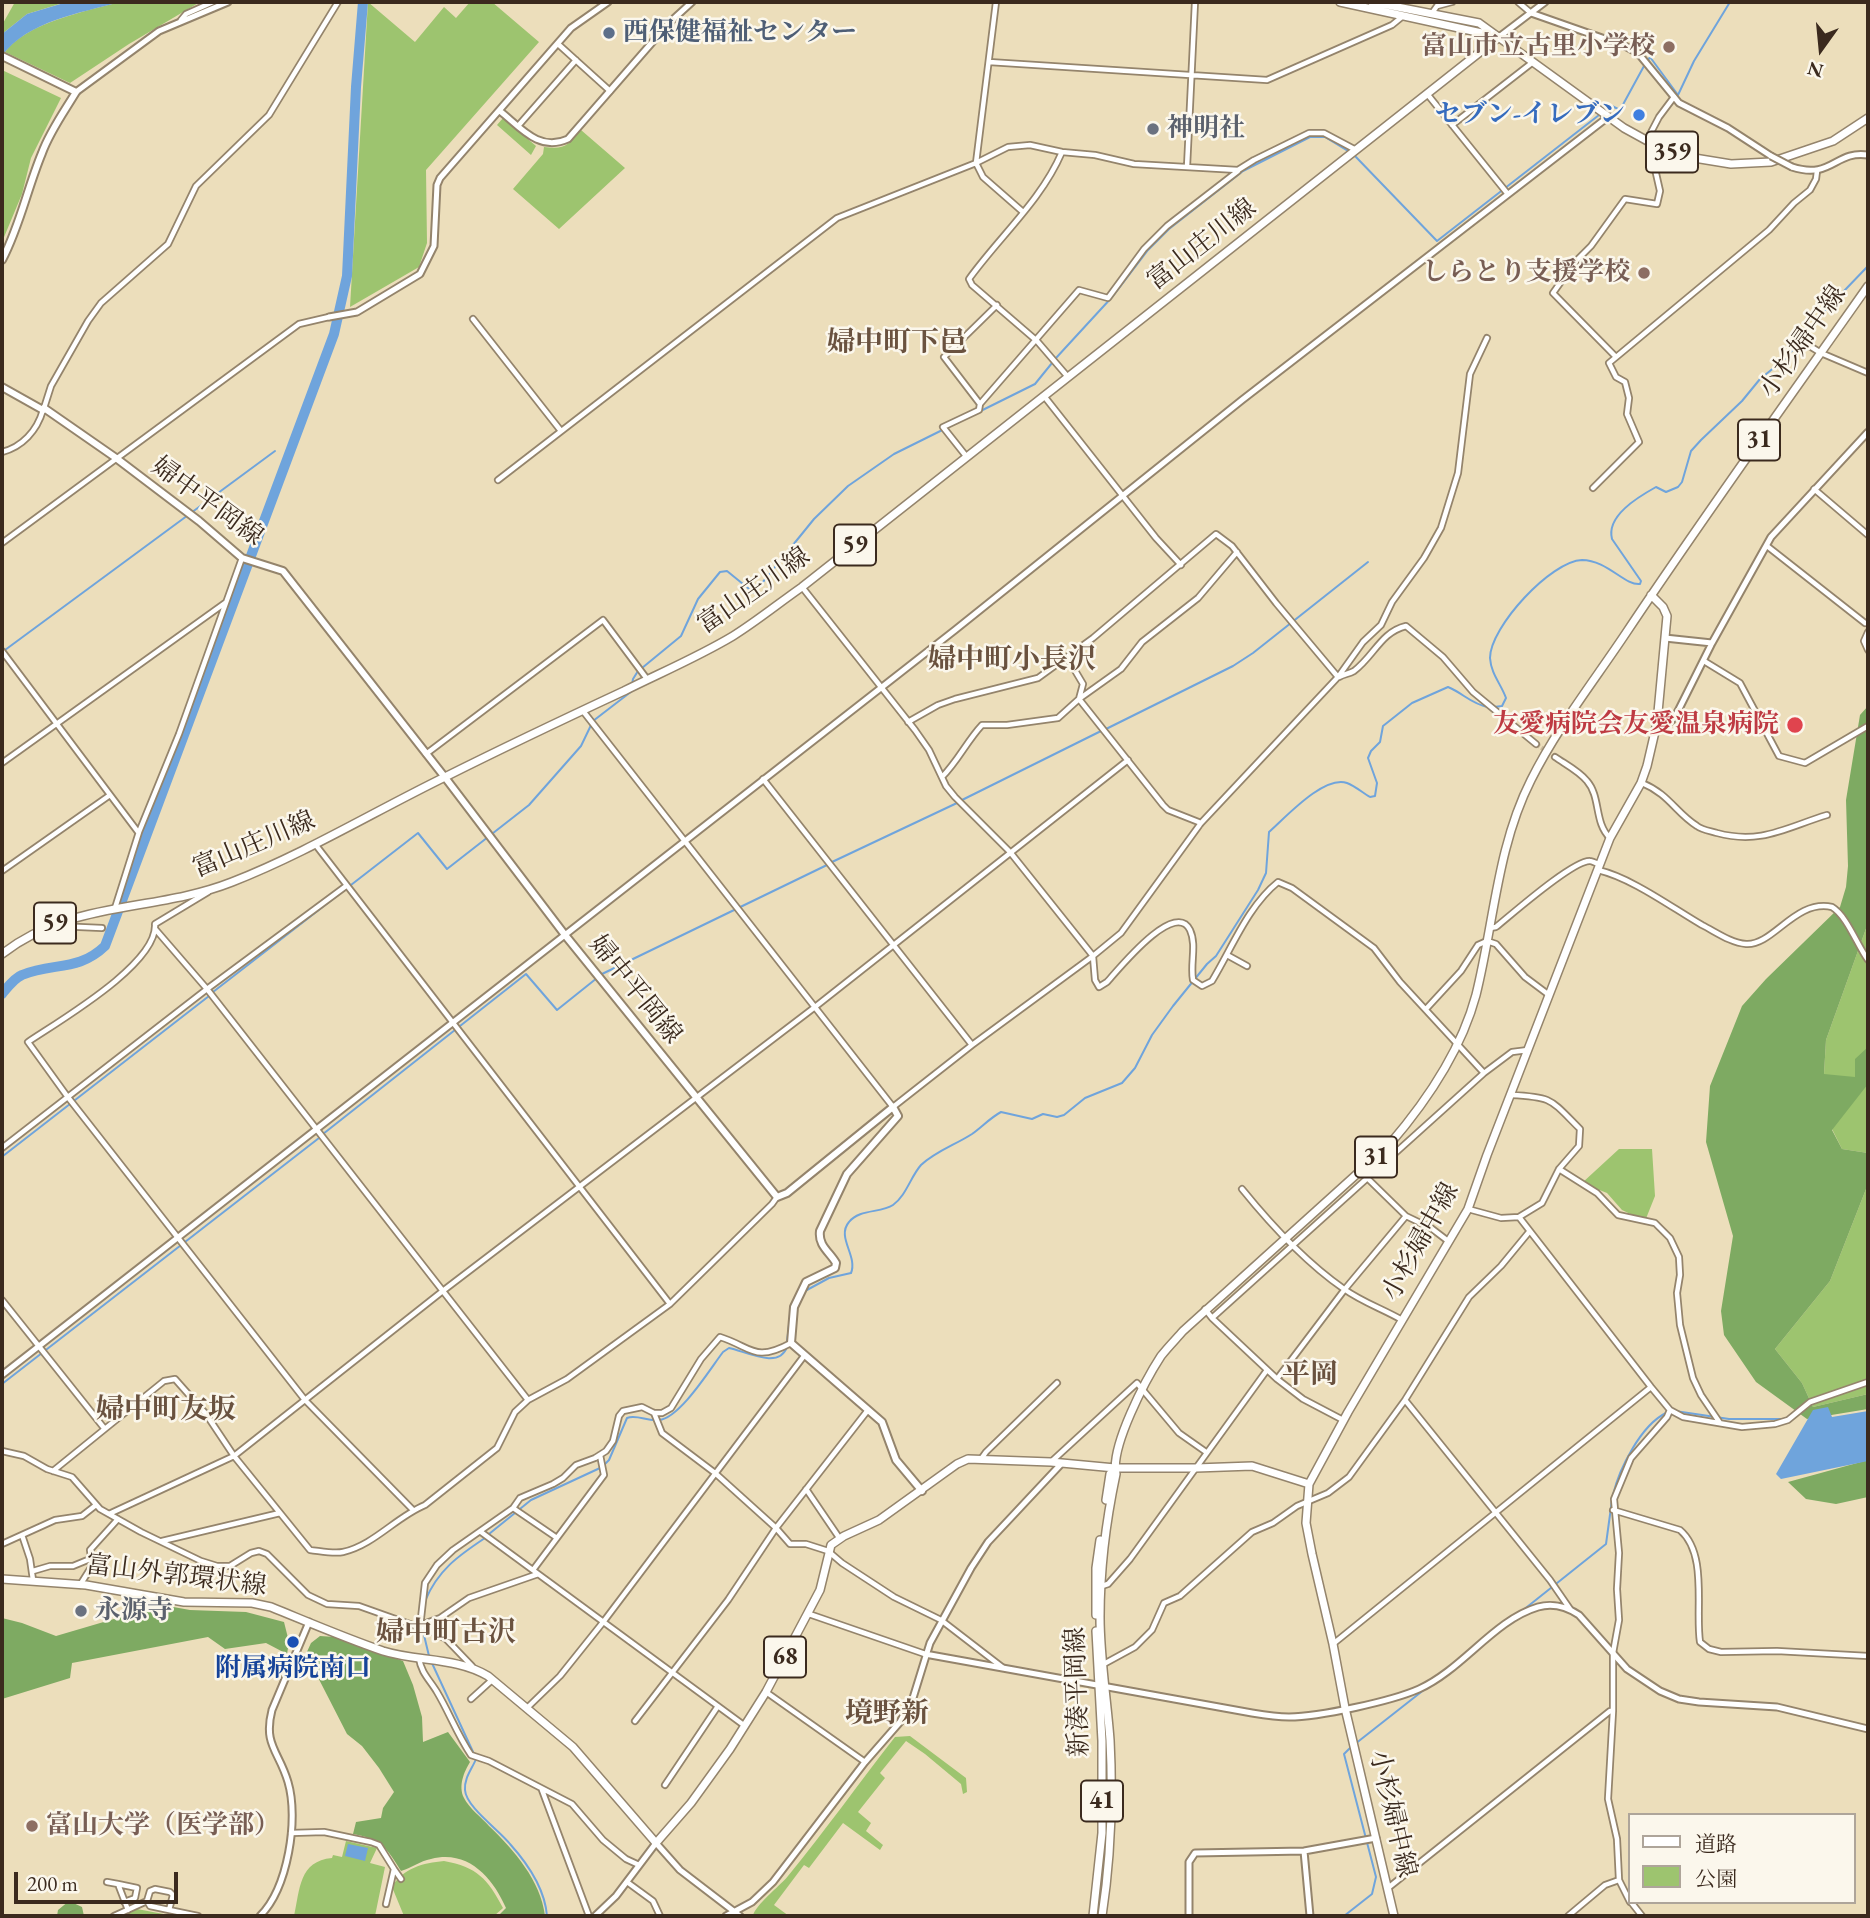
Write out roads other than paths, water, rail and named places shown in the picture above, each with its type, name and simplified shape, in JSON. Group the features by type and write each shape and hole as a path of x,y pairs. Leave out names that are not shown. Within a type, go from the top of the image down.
{"main road":[{"name":"359","path":"1340,2 1499,37"},
{"name":"359","path":"1372,2 1479,23 1608,117 1646,141 1664,150 1706,161 1731,164 1771,162 1833,141 1868,118"},
{"name":"富山庄川線","path":"2,952 49,926 81,915 161,902 218,887 315,844 445,777 675,667 732,636 802,587 1499,37"},
{"path":"2,56 73,91 41,153 13,238 2,260"},
{"name":"小杉婦中線","path":"1115,1468 1121,1442 1143,1388 1162,1355 1204,1309 1389,1144 1417,1112 1438,1081 1457,1044 1475,996 1501,869 1511,831 1531,780 1551,745 1651,595 1868,286"},
{"name":"婦中平岡線","path":"2,387 44,409 116,458 199,521 242,558 283,571 565,935 777,1196"},
{"name":"小杉婦中線","path":"1394,1916 1312,1555 1306,1523 1309,1484 1343,1420 1468,1209 1610,838 1641,783 1657,723 1667,616 1664,607 1651,595"},
{"path":"777,1196 787,1193 893,1107 898,1116 847,1174 820,1231 820,1241 836,1263 835,1268 806,1282 794,1307 791,1343 882,1422 896,1460 922,1491"},
{"path":"828,1552 840,1539 878,1520 968,1459 1115,1468 1252,1466 1309,1484"},
{"name":"新湊平岡線","path":"1102,1916 1111,1834 1110,1755 1101,1686 1102,1586 1104,1544 1115,1468"},
{"name":"新湊平岡線","path":"1093,1916 1102,1833 1101,1686 1096,1567 1110,1474 1115,1468"},
{"name":"68","path":"656,1843 691,1803 766,1692 820,1590 828,1552"},
{"name":"富山外郭環状線","path":"2,1579 80,1585 184,1602 252,1603 271,1607 382,1651 472,1666 492,1679 573,1747 656,1843"}],"street":[{"path":"181,20 186,14 213,2"},
{"path":"73,91 159,30 228,2"},
{"path":"2,452 14,449 27,438 40,419 51,386 88,321 102,303 168,244 197,186 269,115 338,2"},
{"path":"2,543 299,324 357,312 421,274 434,246 437,185 440,178 571,28 608,2"},
{"path":"500,110 536,141 559,143 568,139 669,23 692,2"},
{"path":"996,2 976,163 983,177 1023,212"},
{"path":"1187,167 1195,2"},
{"path":"1431,13 1437,6 1452,2"},
{"path":"1518,2 1531,13 1638,53 1679,103 1728,128 1792,167 1807,172 1816,171 1850,155 1868,155"},
{"path":"1499,37 1545,2"},
{"path":"989,62 1267,80 1391,25 1405,15"},
{"path":"558,44 610,90"},
{"path":"518,126 576,60"},
{"path":"1452,125 1533,62"},
{"path":"1428,95 1507,193"},
{"path":"1646,141 1674,97"},
{"path":"2,1375 1507,193 1608,117"},
{"path":"966,456 943,427 979,410 980,404 1079,290 1108,298 1144,249 1167,226 1254,160 1309,133 1324,134 1357,151"},
{"path":"498,480 837,218 976,163 1009,146 1030,145 1134,164 1238,170"},
{"path":"1616,357 1553,293 1625,199 1657,204 1660,191 1655,169 1664,150"},
{"path":"1062,152 1053,173 969,279 972,285 1037,341 1068,377"},
{"path":"1593,488 1639,442 1627,414 1629,398 1625,382 1616,377 1609,363 1769,230 1794,203 1811,190 1816,171"},
{"path":"980,404 944,356 996,305"},
{"path":"473,319 561,431"},
{"path":"1795,337 1821,353 1868,373"},
{"path":"582,710 893,1107 1093,956 1128,925 1201,823 1338,677 1363,642 1381,625 1392,602 1441,528 1458,473 1470,374 1487,338"},
{"path":"1044,395 1156,538 1181,565"},
{"path":"1657,723 1667,725 1672,722 1712,643 1780,527 1868,432"},
{"path":"1814,489 1868,535"},
{"path":"908,722 946,702 1038,678 1068,657 1216,534 1237,552 1338,677"},
{"path":"1767,546 1865,623"},
{"path":"942,777 954,765 973,734 982,725 1007,725 1058,718 1121,668 1142,642 1198,598 1237,552"},
{"path":"115,908 139,832 179,734 242,558"},
{"path":"802,587 929,750 942,777 968,812 1010,852 1093,956 1099,986 1107,982 1156,932 1173,922 1183,923 1190,929 1193,943 1192,980 1202,986 1212,981 1255,908 1279,882 1292,888 1374,948 1484,1073"},
{"path":"2,763 225,603"},
{"path":"426,754 604,620 647,679"},
{"path":"1338,677 1357,669 1387,634 1406,626 1425,640 1473,692 1536,744"},
{"path":"1868,632 1864,641 1868,650"},
{"path":"1665,638 1712,643"},
{"path":"2,651 139,832"},
{"path":"1068,657 1083,684 1079,699"},
{"path":"1704,661 1740,683 1779,756 1788,760 1805,763 1868,726"},
{"path":"1079,699 1168,810 1201,823"},
{"path":"1555,757 1588,781 1594,793 1602,831 1610,838"},
{"path":"110,1514 234,1456 444,1290 815,1007 1128,760"},
{"path":"763,779 972,1045"},
{"path":"1641,783 1654,788 1697,827 1728,836 1752,838 1774,834 1827,815"},
{"path":"2,871 110,795"},
{"path":"315,844 670,1304"},
{"path":"1490,929 1579,863 1590,861 1724,937 1746,944 1764,938 1801,913 1815,907 1832,907 1843,916 1868,960"},
{"path":"2,1148 207,989 346,886"},
{"path":"218,887 155,923 156,930 152,940 104,992 28,1042 305,1400 413,1510"},
{"path":"49,926 102,928"},
{"path":"156,930 207,989 527,1400"},
{"path":"1426,1009 1461,971 1478,945 1487,941 1496,944 1525,977 1549,995"},
{"path":"1227,955 1247,967"},
{"path":"1212,1318 1484,1073 1512,1052 1528,1050"},
{"path":"1468,1209 1501,1218 1519,1217 1545,1199 1559,1169 1578,1146 1580,1129 1547,1098 1511,1095"},
{"path":"1559,1169 1597,1193 1618,1215 1656,1223 1670,1238 1678,1252 1680,1275 1677,1293 1680,1325 1693,1378 1701,1395 1721,1423"},
{"path":"1360,1171 1406,1216 1431,1227 1449,1242"},
{"path":"1242,1189 1292,1246 1345,1289 1402,1320"},
{"path":"53,1471 164,1381 175,1380 206,1415 234,1456 310,1550 342,1552 374,1538 413,1510 425,1506 497,1448 516,1412 527,1400 568,1379 670,1304 777,1196"},
{"path":"1277,1379 1345,1289 1406,1216"},
{"path":"1519,1217 1651,1387 1670,1409 1683,1418 1742,1427 1775,1424 1788,1420 1810,1402 1868,1382"},
{"path":"1102,1665 1135,1647 1152,1630 1164,1604 1180,1596 1252,1532 1278,1520 1297,1506 1328,1493 1349,1477 1405,1400 1469,1297 1501,1266 1529,1232"},
{"path":"2,1300 104,1428"},
{"path":"1204,1309 1277,1379 1303,1399 1343,1420"},
{"path":"420,1627 425,1583 437,1565 453,1550 513,1508 520,1498 553,1484 576,1465 600,1455 613,1441 619,1416 623,1411 642,1407 654,1413 662,1413 677,1400 701,1359 720,1337 731,1340 750,1352 760,1353 780,1349 791,1343"},
{"path":"527,1708 560,1676 604,1621 804,1356"},
{"path":"1102,1586 1108,1584 1130,1559 1267,1370"},
{"path":"981,1459 994,1443 1057,1383"},
{"path":"1051,1462 1137,1383 1179,1433 1206,1452"},
{"path":"1333,1644 1651,1387"},
{"path":"1405,1400 1497,1512 1570,1609"},
{"path":"1629,1898 1619,1880 1616,1839 1608,1799 1614,1711 1613,1653 1619,1606 1619,1553 1614,1510 1617,1491 1631,1458 1667,1417 1670,1409"},
{"path":"635,1721 727,1600 776,1528 868,1410"},
{"path":"654,1413 662,1433 715,1473 790,1544 806,1544 828,1552 894,1597 941,1620 1005,1669"},
{"path":"2,1451 24,1456 53,1471 72,1477 110,1514 201,1560 217,1566 230,1566 251,1553 259,1551 267,1554 308,1595 327,1604 359,1606 420,1627 446,1639 472,1666"},
{"path":"420,1627 440,1618 469,1598 536,1572 557,1538 604,1475 600,1455"},
{"path":"726,1916 737,1914 774,1882 908,1709 925,1654 941,1620 988,1542 1062,1463"},
{"path":"806,1489 840,1539"},
{"path":"2,1544 55,1520 82,1516 97,1504"},
{"path":"513,1508 557,1538"},
{"path":"1614,1510 1680,1530 1686,1535 1698,1566 1700,1643 1709,1649 1721,1652 1777,1651 1868,1656"},
{"path":"162,1541 280,1513"},
{"path":"80,1585 92,1566 90,1550 118,1519"},
{"path":"481,1532 745,1726"},
{"path":"22,1535 33,1571 33,1581"},
{"path":"33,1571 50,1566 73,1566 90,1559"},
{"path":"809,1614 925,1654 1271,1717 1302,1716 1345,1708 1421,1688 1444,1675 1522,1613 1540,1606 1559,1606 1579,1615 1633,1673 1660,1691 1679,1699 1777,1707 1868,1729"},
{"path":"260,1916 277,1892 291,1833 292,1799 285,1773 272,1747 268,1724 309,1622"},
{"path":"419,1658 423,1673 435,1688 453,1726 471,1755 489,1761 572,1804 603,1840 619,1854 639,1865"},
{"path":"471,1699 492,1679"},
{"path":"766,1692 865,1762"},
{"path":"665,1785 718,1706"},
{"path":"1388,1888 1610,1711 1614,1711"},
{"path":"542,1790 589,1916"},
{"path":"291,1833 324,1832 379,1845 401,1879"},
{"path":"1189,1916 1189,1862 1195,1853 1304,1850 1376,1838"},
{"path":"595,1916 616,1896 656,1843 680,1870 737,1914"},
{"path":"1304,1850 1310,1916"},
{"path":"386,1904 394,1869"},
{"path":"1568,1916 1605,1885 1619,1880"},
{"path":"107,1881 137,1888 135,1898 124,1902"},
{"path":"627,1882 653,1901 660,1916"},
{"path":"118,1884 128,1910"},
{"path":"114,1916 147,1901 150,1891 155,1889 173,1895 169,1910"},
{"path":"147,1901 150,1906 198,1916"}],"water":[{"path":"67,2 120,2 40,26 13,44 2,56 2,34 27,14"},
{"path":"1828,1407 1832,1417 1868,1411 1868,1461 1781,1479 1776,1474 1813,1410"},
{"path":"348,1844 368,1848 365,1861 345,1856"}],"waterway":[{"path":"2,994 22,975 85,960 105,946 334,334 347,276 363,2"},
{"path":"1647,62 1650,57 1678,95 1694,61 1730,2"},
{"path":"1607,110 1612,106 1620,110 1644,66"},
{"path":"1355,156 1437,241 1599,115"},
{"path":"1056,358 1113,296 1148,250 1169,229 1243,171 1310,137 1325,137 1348,151"},
{"path":"1494,707 1502,706 1506,698 1491,664 1493,645 1500,630 1524,598 1555,571 1569,563 1582,560 1600,564 1628,581 1640,584 1641,581 1612,539 1611,531 1619,515 1656,487 1666,492 1678,487 1691,451 1742,401 1760,379 1786,358 1819,317 1868,266"},
{"path":"642,668 681,636 698,599 720,572 727,571 754,593 814,519 848,486 894,454 1035,384 1052,363"},
{"path":"5,650 275,451"},
{"path":"1106,729 1233,666 1368,562"},
{"path":"632,685 638,671"},
{"path":"805,1291 829,1278 851,1273 852,1260 845,1234 849,1222 858,1215 893,1205 921,1165 933,1156 972,1134 1001,1112 1032,1119 1043,1114 1057,1117 1064,1115 1085,1098 1122,1083 1135,1068 1152,1035 1173,1006 1216,956 1258,890 1266,873 1269,832 1306,799 1328,785 1347,783 1370,797 1375,796 1377,783 1368,758 1380,742 1383,726 1412,703 1448,687 1488,707"},
{"path":"213,992 418,833 447,869 529,805 581,746 593,721 632,691"},
{"path":"962,800 1101,731"},
{"path":"832,862 957,803"},
{"path":"323,1134 526,974 557,1010 602,974 827,865"},
{"path":"3,1156 209,996"},
{"path":"2,1384 319,1138"},
{"path":"787,1342 790,1316"},
{"path":"605,1464 627,1418 659,1420 676,1411 729,1348 769,1358 783,1354 787,1347"},
{"path":"1675,1411 1729,1419 1785,1419"},
{"path":"1613,1495 1632,1449 1648,1427 1666,1413"},
{"path":"489,1534 531,1500 600,1468"},
{"path":"1522,1611 1606,1544 1612,1500"},
{"path":"425,1601 443,1572 485,1538"},
{"path":"423,1631 429,1656"},
{"path":"431,1661 474,1754"},
{"path":"1355,1744 1425,1689"},
{"path":"1344,1916 1372,1894 1376,1877 1344,1754 1350,1748"},
{"path":"476,1759 466,1782 467,1797 529,1869 543,1897 547,1916"}],"tunnel":[{"path":"1536,744 1555,757"}],"place":[{"name":"西保健福祉センター","path":"609,33"},
{"name":"富山市立古里小学校","path":"1669,47"},
{"name":"セブン-イレブン","path":"1639,115"},
{"name":"神明社","path":"1153,129"},
{"name":"しらとり支援学校","path":"1644,273"},
{"name":"友愛病院会友愛温泉病院","path":"1795,725"},
{"name":"永源寺","path":"81,1611"},
{"name":"附属病院南口","path":"293,1642"},
{"name":"富山大学（医学部）","path":"32,1826"}],"district":[{"name":"婦中町下邑","path":"897,343"},
{"name":"婦中町小長沢","path":"1012,660"},
{"name":"平岡","path":"1310,1375"},
{"name":"婦中町友坂","path":"166,1410"},
{"name":"婦中町古沢","path":"446,1633"},
{"name":"境野新","path":"887,1714"}]}
